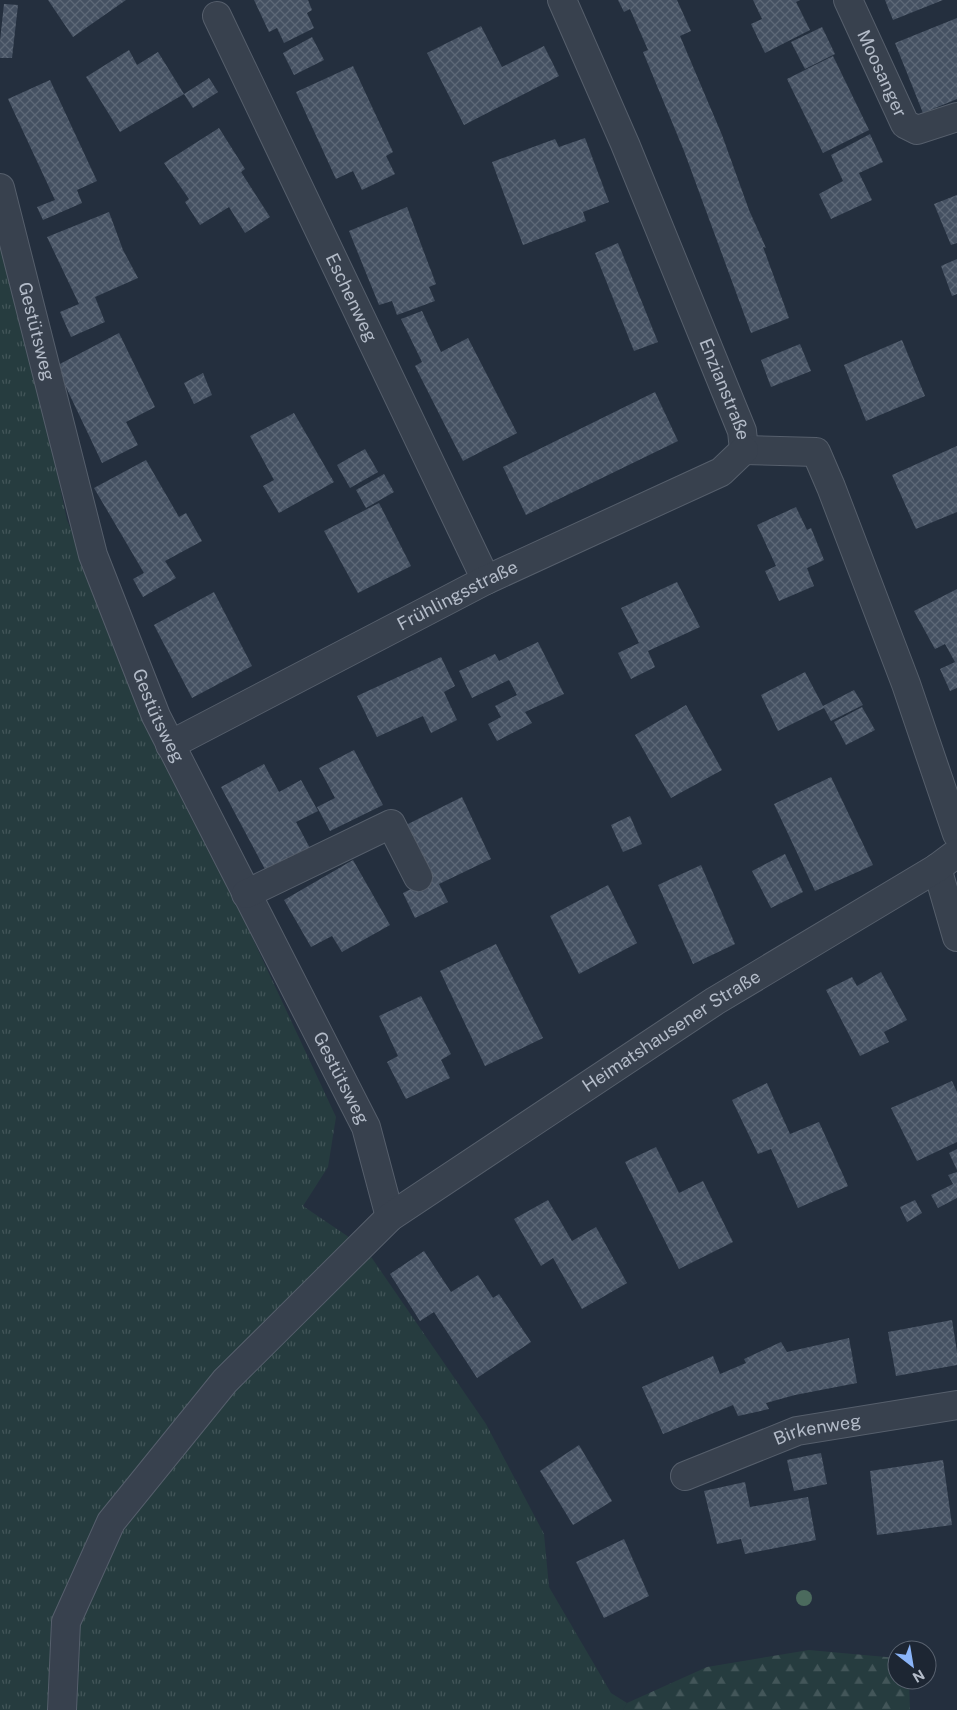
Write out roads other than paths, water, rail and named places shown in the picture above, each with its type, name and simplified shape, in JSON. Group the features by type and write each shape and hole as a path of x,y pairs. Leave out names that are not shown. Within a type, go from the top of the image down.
{"street":[{"name":"Enzianstraße","path":"562,0 636,171 742,431 744,450 816,452 832,488 906,684 957,834"},
{"name":"Moosanger","path":"848,0 904,124 917,130 957,117"},
{"name":"Eschenweg","path":"217,16 486,580"},
{"name":"Gestütsweg","path":"0,188 93,555 156,716 366,1127 390,1217"},
{"name":"Frühlingsstraße","path":"170,745 486,580 721,472 744,450"},
{"path":"246,894 391,824 418,877"},
{"path":"947,860 957,938"},
{"name":"Heimatshausener Straße","path":"62,1710 66,1622 111,1522 225,1381 390,1217 715,1001 947,860"},
{"name":"Birkenweg","path":"685,1476 797,1431 957,1405"}]}
